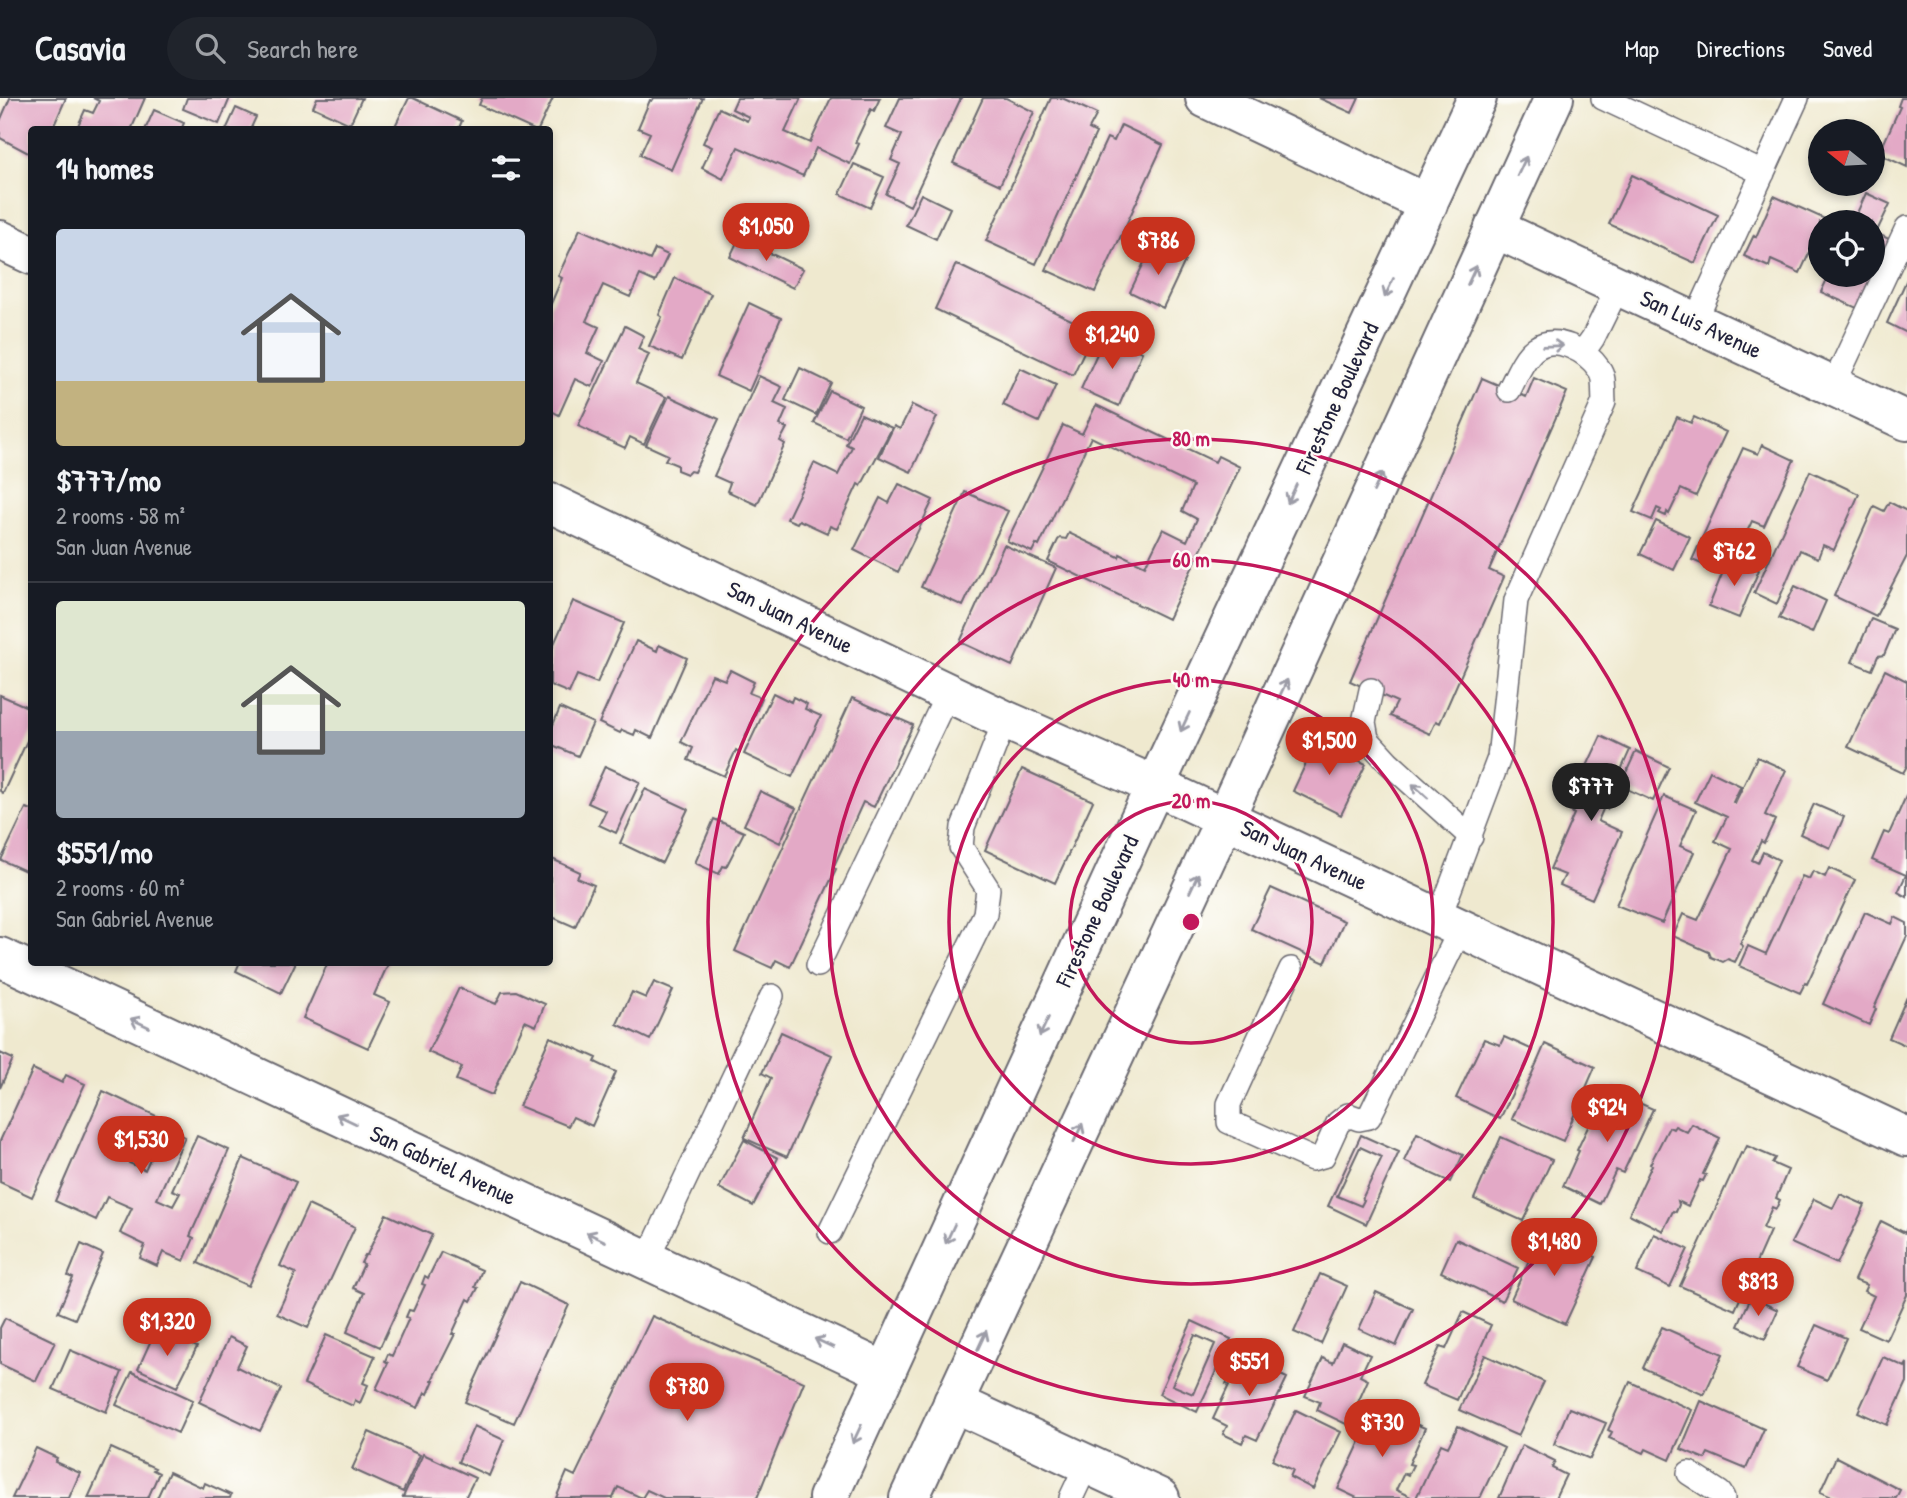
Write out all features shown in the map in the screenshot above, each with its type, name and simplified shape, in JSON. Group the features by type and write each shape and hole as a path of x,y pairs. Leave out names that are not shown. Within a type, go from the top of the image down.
{"street":[{"path":"1205,98 1428,204"},
{"name":"Firestone Boulevard","path":"828,1498 1477,98"},
{"path":"909,1498 1225,818 1554,98"},
{"name":"San Luis Avenue","path":"1494,228 1907,421"},
{"path":"0,240 28,254"},
{"name":"San Juan Avenue","path":"553,504 1004,720 1156,786 1907,1137"},
{"name":"San Gabriel Avenue","path":"0,957 886,1372"},
{"path":"953,1402 1160,1498"}],"lane":[{"path":"1603,98 1763,173"},
{"path":"1695,321 1797,98"},
{"path":"1833,386 1907,228"},
{"path":"1583,352 1593,338 1619,285"},
{"path":"1291,969 1229,1104 1229,1122 1312,1159 1323,1156 1338,1123 1348,1115 1359,1119 1369,1117 1450,923 1471,837 1499,758 1516,600 1604,402 1601,371 1583,352 1558,342 1537,347 1525,360 1509,390"},
{"path":"1371,690 1364,722 1367,739 1388,762 1471,837"},
{"path":"818,965 948,693"},
{"path":"830,1232 985,914 988,889 961,848 963,827 1004,720"},
{"path":"647,1260 772,996"},
{"path":"1072,1498 1087,1464"},
{"path":"1689,1473 1720,1493 1723,1498"}],"building":[{"path":"10,98 66,98 54,126 28,126 28,153 0,138 0,121"},
{"path":"93,98 145,98 133,126 78,126 85,110 93,113 99,101"},
{"path":"187,98 230,98 219,124 183,109"},
{"path":"317,98 362,98 350,124 313,107"},
{"path":"409,98 462,121 460,126 395,126"},
{"path":"482,98 553,98 540,126 525,126 479,105"},
{"path":"703,98 671,170 640,155 650,133 638,128 650,100"},
{"path":"737,98 801,98 785,132 810,143 831,98 880,98 874,111 871,109 855,143 859,144 850,164 816,148 803,176 738,147 723,179 702,168 712,147 703,143 719,108 747,121 749,117 732,109"},
{"path":"900,98 961,98 910,206 886,194 900,164 891,160 902,135 886,128"},
{"path":"983,98 1006,98 1034,112 1000,185 953,163"},
{"path":"1051,98 1062,98 1097,114 1089,129 1096,133 1036,264 986,241"},
{"path":"1319,98 1359,98 1352,113"},
{"path":"1901,98 1907,98 1907,167 1885,157 1885,141 1900,107"},
{"path":"236,108 256,117 252,126 228,126"},
{"path":"154,110 184,123 183,126 147,126"},
{"path":"1121,125 1163,145 1095,292 1046,270 1107,138 1114,141"},
{"path":"854,164 884,177 870,208 840,194"},
{"path":"1632,175 1718,215 1695,263 1609,224"},
{"path":"921,194 950,208 936,239 906,225"},
{"path":"1774,196 1808,211 1808,256 1800,273 1771,260 1769,267 1744,256 1754,235 1756,237"},
{"path":"1865,196 1873,196 1890,204 1885,214 1885,210 1858,210"},
{"path":"580,229 650,260 655,249 668,255 655,282 640,275 630,297 603,285 586,321 599,327 587,353 604,361 592,387 575,379 559,415 553,412 553,299 562,278 558,276"},
{"path":"1885,237 1891,240 1885,253"},
{"path":"739,238 803,269 793,288 730,257"},
{"path":"1152,246 1185,261 1163,308 1130,292"},
{"path":"956,264 1094,331 1073,375 935,309"},
{"path":"675,278 711,294 682,360 649,346"},
{"path":"1907,279 1907,333 1887,323"},
{"path":"1823,287 1869,287 1859,309 1821,292"},
{"path":"749,303 781,318 749,391 716,376"},
{"path":"625,326 644,336 638,349 649,354 636,383 666,397 644,444 630,437 625,448 578,426"},
{"path":"1105,336 1142,352 1119,406 1081,389"},
{"path":"800,368 831,383 816,415 785,400"},
{"path":"1020,368 1056,385 1039,422 1003,405"},
{"path":"759,376 782,387 774,403 787,409 780,425 787,428 780,441 785,444 757,505 727,491 730,483 714,476"},
{"path":"1482,378 1526,397 1534,378 1567,392 1489,570 1504,577 1440,723 1436,721 1430,734 1390,716 1397,702 1350,681"},
{"path":"830,391 861,406 846,438 814,423"},
{"path":"669,396 719,419 694,472 687,474 677,470 677,465 665,460 668,455 646,445"},
{"path":"912,405 937,417 911,472 879,457 894,426 900,429"},
{"path":"1096,405 1215,462 1218,456 1240,467 1168,619 1048,561 1058,540 1066,539 1069,533 1119,557 1120,554 1145,566 1163,529 1187,541 1197,519 1182,511 1193,486 1091,437 1039,546 1036,544 1032,552 1007,541 1063,425 1082,434"},
{"path":"861,414 892,428 861,486 858,484 837,529 830,526 827,533 799,520 797,523 787,519 814,463 838,475 852,447 846,444"},
{"path":"1677,417 1691,423 1694,417 1726,432 1696,496 1681,489 1669,514 1667,512 1666,516 1659,513 1661,510 1657,508 1652,520 1633,512"},
{"path":"1762,445 1794,460 1764,526 1752,521 1745,536 1735,532 1718,571 1692,560 1743,448 1758,454"},
{"path":"1810,471 1859,494 1834,550 1823,545 1818,558 1800,550 1777,604 1754,593"},
{"path":"899,484 933,500 898,572 854,550 880,498 889,503"},
{"path":"965,492 1008,511 963,606 921,587"},
{"path":"1889,502 1907,511 1907,556 1876,616 1834,596 1874,506 1884,511"},
{"path":"1656,521 1690,537 1674,570 1640,554"},
{"path":"1004,545 1056,568 1012,666 960,642"},
{"path":"1729,557 1759,570 1739,618 1709,606"},
{"path":"1795,586 1826,601 1812,633 1779,618"},
{"path":"573,601 624,623 597,683 577,675 569,693 553,686 553,646"},
{"path":"1871,619 1895,629 1884,655 1878,656 1872,670 1852,662"},
{"path":"636,641 657,651 659,645 687,658 652,738 636,730 634,735 622,730 620,733 599,723"},
{"path":"730,670 754,682 749,693 762,698 739,752 736,750 724,776 688,760 693,748 681,742 712,675 725,680"},
{"path":"1885,670 1907,681 1907,766 1903,773 1848,747"},
{"path":"773,693 791,702 793,697 807,704 805,709 821,716 792,777 744,754"},
{"path":"0,695 28,707 28,739 3,793 0,791"},
{"path":"852,698 913,725 874,807 863,802 833,868 836,869 790,967 776,960 772,968 735,951"},
{"path":"560,708 593,723 578,756 553,745 553,725"},
{"path":"1601,736 1630,750 1608,799 1611,801 1607,809 1604,807 1598,821 1622,832 1592,899 1560,885 1565,875 1550,869 1574,814 1572,813 1585,781 1581,779"},
{"path":"1317,740 1366,764 1341,815 1293,791"},
{"path":"1636,751 1669,767 1653,801 1620,786"},
{"path":"1757,757 1786,770 1765,815 1775,820 1752,860 1758,863 1763,852 1779,860 1740,944 1743,946 1735,962 1728,959 1723,962 1711,957 1709,952 1673,936 1683,914 1698,920 1732,849 1715,841 1727,817 1695,802 1710,771 1741,786 1733,802 1735,803"},
{"path":"605,766 640,782 616,833 599,825 606,811 588,803"},
{"path":"1022,769 1093,801 1055,883 985,850"},
{"path":"645,789 688,809 662,863 620,843"},
{"path":"760,791 796,808 780,843 744,825"},
{"path":"1907,794 1907,897 1898,892 1906,875 1872,860 1884,832 1889,834"},
{"path":"1664,796 1696,810 1680,846 1694,852 1662,923 1616,905"},
{"path":"1814,804 1844,817 1830,848 1800,834"},
{"path":"26,808 28,809 28,872 1,860"},
{"path":"714,819 744,832 726,867 723,866 719,874 695,863"},
{"path":"553,859 580,872 577,878 594,885 575,927 553,917"},
{"path":"1829,868 1855,880 1807,984 1805,983 1800,993 1739,966 1748,946 1766,954 1802,876 1809,879 1813,871 1825,877"},
{"path":"1271,888 1344,921 1325,963 1251,929"},
{"path":"1865,912 1892,924 1895,917 1907,923 1907,936 1869,1025 1823,1004"},
{"path":"238,966 294,966 281,993 236,971"},
{"path":"326,966 387,966 374,995 390,1002 368,1048 303,1018"},
{"path":"654,982 673,990 650,1040 617,1024 632,992 646,998"},
{"path":"459,988 496,1004 502,992 516,991 545,1004 536,1026 525,1021 492,1095 456,1080 462,1067 428,1052"},
{"path":"1907,997 1907,1046 1889,1038"},
{"path":"781,1032 832,1055 787,1157 744,1138 771,1078 762,1073"},
{"path":"550,1037 597,1058 595,1062 616,1072 592,1126 573,1117 568,1126 519,1106"},
{"path":"1504,1037 1533,1050 1500,1119 1456,1098 1484,1039 1500,1045"},
{"path":"1545,1044 1595,1067 1563,1141 1512,1119"},
{"path":"0,1053 13,1059 0,1088"},
{"path":"33,1069 62,1083 66,1075 85,1084 32,1197 0,1182 0,1141"},
{"path":"1607,1087 1613,1090 1614,1087 1653,1109 1623,1173 1616,1170 1600,1204 1563,1186"},
{"path":"103,1091 167,1121 165,1127 185,1137 157,1199 173,1206 180,1193 172,1190 197,1136 229,1150 190,1236 194,1238 184,1261 163,1252 157,1266 140,1258 145,1245 120,1233 132,1208 107,1197 96,1220 55,1201","holes":["138,1143 154,1150 145,1170 129,1163"]},
{"path":"1692,1124 1720,1138 1703,1174 1706,1175 1703,1181 1700,1180 1688,1206 1678,1201 1676,1212 1673,1211 1663,1231 1629,1214 1669,1127 1673,1129 1675,1126 1687,1132"},
{"path":"1417,1133 1463,1155 1450,1182 1404,1161"},
{"path":"1361,1135 1399,1152 1366,1224 1328,1206","holes":["1360,1147 1382,1157 1361,1206 1337,1196"]},
{"path":"1501,1137 1552,1160 1523,1221 1474,1199"},
{"path":"744,1140 778,1158 753,1206 719,1188"},
{"path":"1747,1146 1775,1158 1772,1163 1788,1170 1776,1198 1780,1200 1776,1209 1772,1207 1763,1228 1770,1231 1735,1310 1680,1286 1741,1153 1743,1154"},
{"path":"243,1158 296,1182 248,1286 198,1263"},
{"path":"1840,1194 1865,1205 1837,1264 1791,1243 1814,1199 1833,1208"},
{"path":"308,1205 355,1227 308,1328 277,1314 296,1273 280,1266"},
{"path":"386,1214 432,1235 380,1347 347,1332 364,1293 353,1288 364,1264 361,1263"},
{"path":"1881,1221 1905,1233 1907,1228 1907,1295 1886,1340 1859,1328 1874,1296 1864,1291 1867,1285 1854,1280"},
{"path":"1542,1232 1596,1257 1565,1324 1511,1299"},
{"path":"1654,1234 1688,1249 1670,1287 1637,1272"},
{"path":"1456,1239 1518,1268 1502,1301 1441,1272"},
{"path":"81,1244 103,1254 75,1319 58,1312 73,1278 68,1276"},
{"path":"441,1252 482,1270 475,1287 478,1288 471,1301 468,1299 428,1394 425,1392 418,1408 376,1389 388,1363 385,1361 388,1354 392,1356 409,1318 406,1317 409,1310 413,1311 425,1285 422,1284 425,1276 428,1278"},
{"path":"1320,1274 1347,1286 1321,1344 1294,1332"},
{"path":"520,1282 569,1305 514,1423 465,1402"},
{"path":"1376,1292 1413,1309 1396,1346 1359,1329"},
{"path":"1751,1297 1778,1310 1765,1339 1738,1326"},
{"path":"1463,1312 1491,1325 1457,1400 1422,1385 1440,1347 1446,1349"},
{"path":"652,1316 804,1382 757,1498 664,1498 647,1490 642,1498 618,1487 613,1498 556,1498 567,1472 575,1476"},
{"path":"5,1318 55,1342 36,1381 0,1364 0,1328"},
{"path":"1192,1321 1231,1339 1197,1412 1159,1394","holes":["1195,1335 1215,1344 1193,1394 1172,1385"]},
{"path":"1816,1325 1846,1338 1827,1380 1797,1367"},
{"path":"1662,1327 1723,1354 1704,1395 1643,1368"},
{"path":"156,1329 197,1347 177,1387 138,1369"},
{"path":"326,1335 375,1356 363,1383 368,1385 360,1403 355,1400 353,1406 304,1384"},
{"path":"229,1337 247,1346 237,1367 281,1389 260,1431 199,1402"},
{"path":"1342,1342 1370,1355 1360,1376 1368,1380 1348,1425 1317,1410 1320,1402 1305,1396 1323,1358 1333,1363"},
{"path":"70,1350 122,1372 106,1412 53,1389"},
{"path":"1241,1352 1287,1378 1257,1440 1246,1435 1242,1443 1223,1434 1227,1426 1213,1419"},
{"path":"1485,1355 1544,1382 1518,1436 1459,1410"},
{"path":"1883,1357 1905,1367 1907,1363 1907,1382 1887,1425 1858,1412"},
{"path":"132,1372 193,1400 178,1433 116,1405"},
{"path":"1630,1382 1692,1410 1670,1460 1646,1449 1644,1453 1609,1438 1612,1432 1608,1430"},
{"path":"1701,1401 1764,1429 1746,1469 1708,1453 1705,1459 1681,1449"},
{"path":"1569,1408 1606,1423 1590,1459 1554,1444"},
{"path":"1296,1410 1341,1432 1313,1489 1290,1477 1293,1470 1272,1460"},
{"path":"1402,1413 1413,1418 1411,1422 1425,1428 1409,1464 1413,1465 1408,1475 1404,1473 1396,1490 1413,1498 1357,1498 1338,1489 1371,1418 1389,1426 1394,1414 1401,1417"},
{"path":"474,1426 504,1440 489,1476 458,1462"},
{"path":"1458,1426 1504,1448 1480,1498 1416,1498 1441,1444 1448,1447"},
{"path":"369,1432 420,1455 403,1492 352,1469"},
{"path":"1522,1445 1555,1461 1552,1468 1566,1475 1555,1498 1499,1498"},
{"path":"36,1448 57,1458 55,1462 80,1473 69,1498 12,1498"},
{"path":"111,1448 155,1468 153,1470 159,1473 148,1498 88,1498"},
{"path":"423,1454 475,1478 465,1498 403,1497"},
{"path":"1836,1457 1900,1490 1896,1498 1834,1498 1820,1492"},
{"path":"169,1472 203,1488 205,1483 231,1495 230,1498 157,1498"}]}
